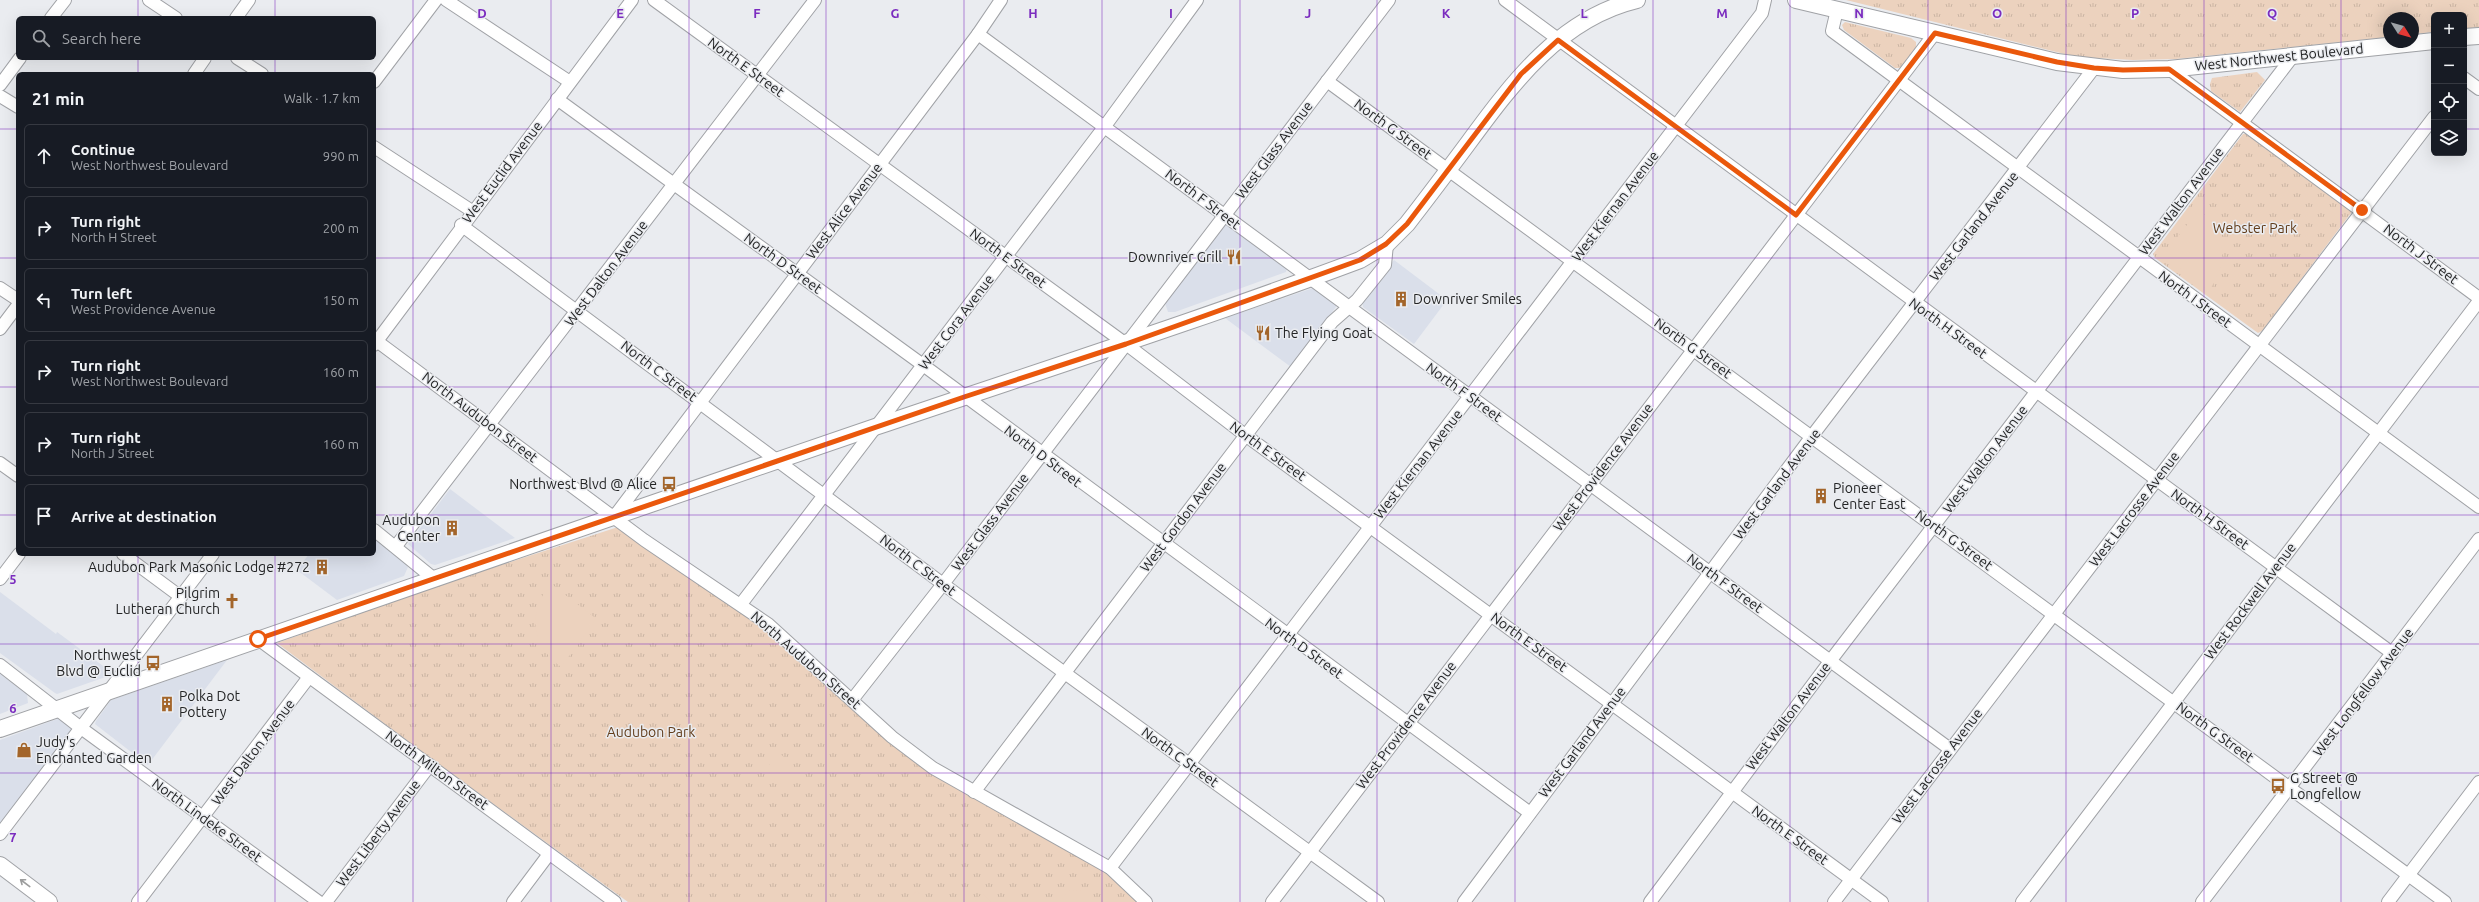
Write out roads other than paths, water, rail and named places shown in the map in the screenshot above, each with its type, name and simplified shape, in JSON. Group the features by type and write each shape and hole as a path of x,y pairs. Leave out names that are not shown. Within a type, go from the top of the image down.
{"main road":[{"path":"0,729 433,578 964,397 1126,344 1360,260 1386,244 1407,224 1521,74 1558,40 1596,15 1637,0"},
{"name":"West Northwest Boulevard","path":"1796,0 2057,62 2094,68 2123,70 2169,69 2431,41"},
{"path":"2467,37 2479,36"},
{"path":"0,865 49,902"}],"street":[{"path":"53,16 65,0"},
{"path":"149,0 173,16"},
{"path":"237,16 249,0"},
{"path":"376,79 436,0"},
{"path":"446,0 570,82"},
{"name":"West Euclid Avenue","path":"376,340 632,0"},
{"name":"North E Street","path":"654,0 758,75 878,166 1006,256 1126,344 1245,435 1371,525 1882,902"},
{"name":"West Dalton Avenue","path":"396,546 815,0"},
{"name":"West Alice Avenue","path":"614,517 978,34 1001,0"},
{"name":"West Cora Avenue","path":"741,604 823,494 876,427 1105,126 1197,0"},
{"name":"West Glass Avenue","path":"852,700 1042,455 1389,0"},
{"name":"North H Street","path":"1505,0 1914,304 2392,653"},
{"name":"West Kiernan Avenue","path":"1110,868 1762,13 1765,0"},
{"name":"North I Street","path":"1837,10 1832,31 2138,258 2479,507"},
{"name":"West Providence Avenue","path":"1272,902 1407,723 1935,33"},
{"name":"North F Street","path":"978,34 1312,278 1470,397 1831,660 1950,749"},
{"name":"West Walton Avenue","path":"1650,902 1831,660 2293,56"},
{"path":"0,84 18,60"},
{"path":"195,72 204,60"},
{"path":"240,60 259,72"},
{"name":"West Garland Avenue","path":"1464,902 1812,436 2094,68"},
{"name":"North J Street","path":"2169,69 2362,210 2479,298"},
{"path":"2467,79 2479,89"},
{"name":"North G Street","path":"1326,81 2174,701 2445,902"},
{"path":"0,96 16,106"},
{"name":"North D Street","path":"557,99 923,365 1042,455 1530,813"},
{"name":"West Lacrosse Avenue","path":"1834,902 2432,120"},
{"path":"376,148 472,211"},
{"name":"North C Street","path":"462,225 779,460 943,584 1378,902"},
{"name":"West Gordon Avenue","path":"974,792 1332,322 1348,306 1357,300 1385,265 1386,244"},
{"path":"0,288 16,299"},
{"name":"West Rockwell Avenue","path":"2022,902 2479,301"},
{"path":"0,330 16,308"},
{"name":"North Audubon Street","path":"376,342 672,559 741,604 794,646 892,737 933,768 974,792 1042,828 1110,868 1146,902"},
{"path":"0,463 16,475"},
{"path":"376,531 396,546 433,578"},
{"name":"West Longfellow Avenue","path":"2202,902 2479,539"},
{"path":"0,579 17,556"},
{"path":"126,556 181,597"},
{"path":"0,834 112,689 212,556"},
{"name":"North Milton Street","path":"258,639 615,902"},
{"name":"North Lindeke Street","path":"0,665 81,728 204,816 319,902"},
{"name":"West Dalton Avenue","path":"138,902 309,678"},
{"name":"West Liberty Avenue","path":"326,902 430,765"},
{"path":"2388,902 2479,782"},
{"path":"513,902 549,854"}],"place":[{"name":"Downriver Grill","path":"1234,257"},
{"name":"Downriver Smiles","path":"1401,299"},
{"name":"The Flying Goat","path":"1263,333"},
{"name":"Northwest Blvd @ Alice","path":"669,484"},
{"name":"Pioneer Center East","path":"1821,496"},
{"name":"Audubon Center","path":"452,528"},
{"name":"Audubon Park Masonic Lodge #272","path":"322,567"},
{"name":"Pilgrim Lutheran Church","path":"232,601"},
{"name":"Northwest Blvd @ Euclid","path":"153,663"},
{"name":"Polka Dot Pottery","path":"167,704"},
{"name":"Judy's Enchanted Garden","path":"24,750"},
{"name":"G Street @ Longfellow","path":"2278,786"}],"park label":[{"name":"Webster Park","path":"2255,228"},
{"name":"Audubon Park","path":"651,732"}]}
